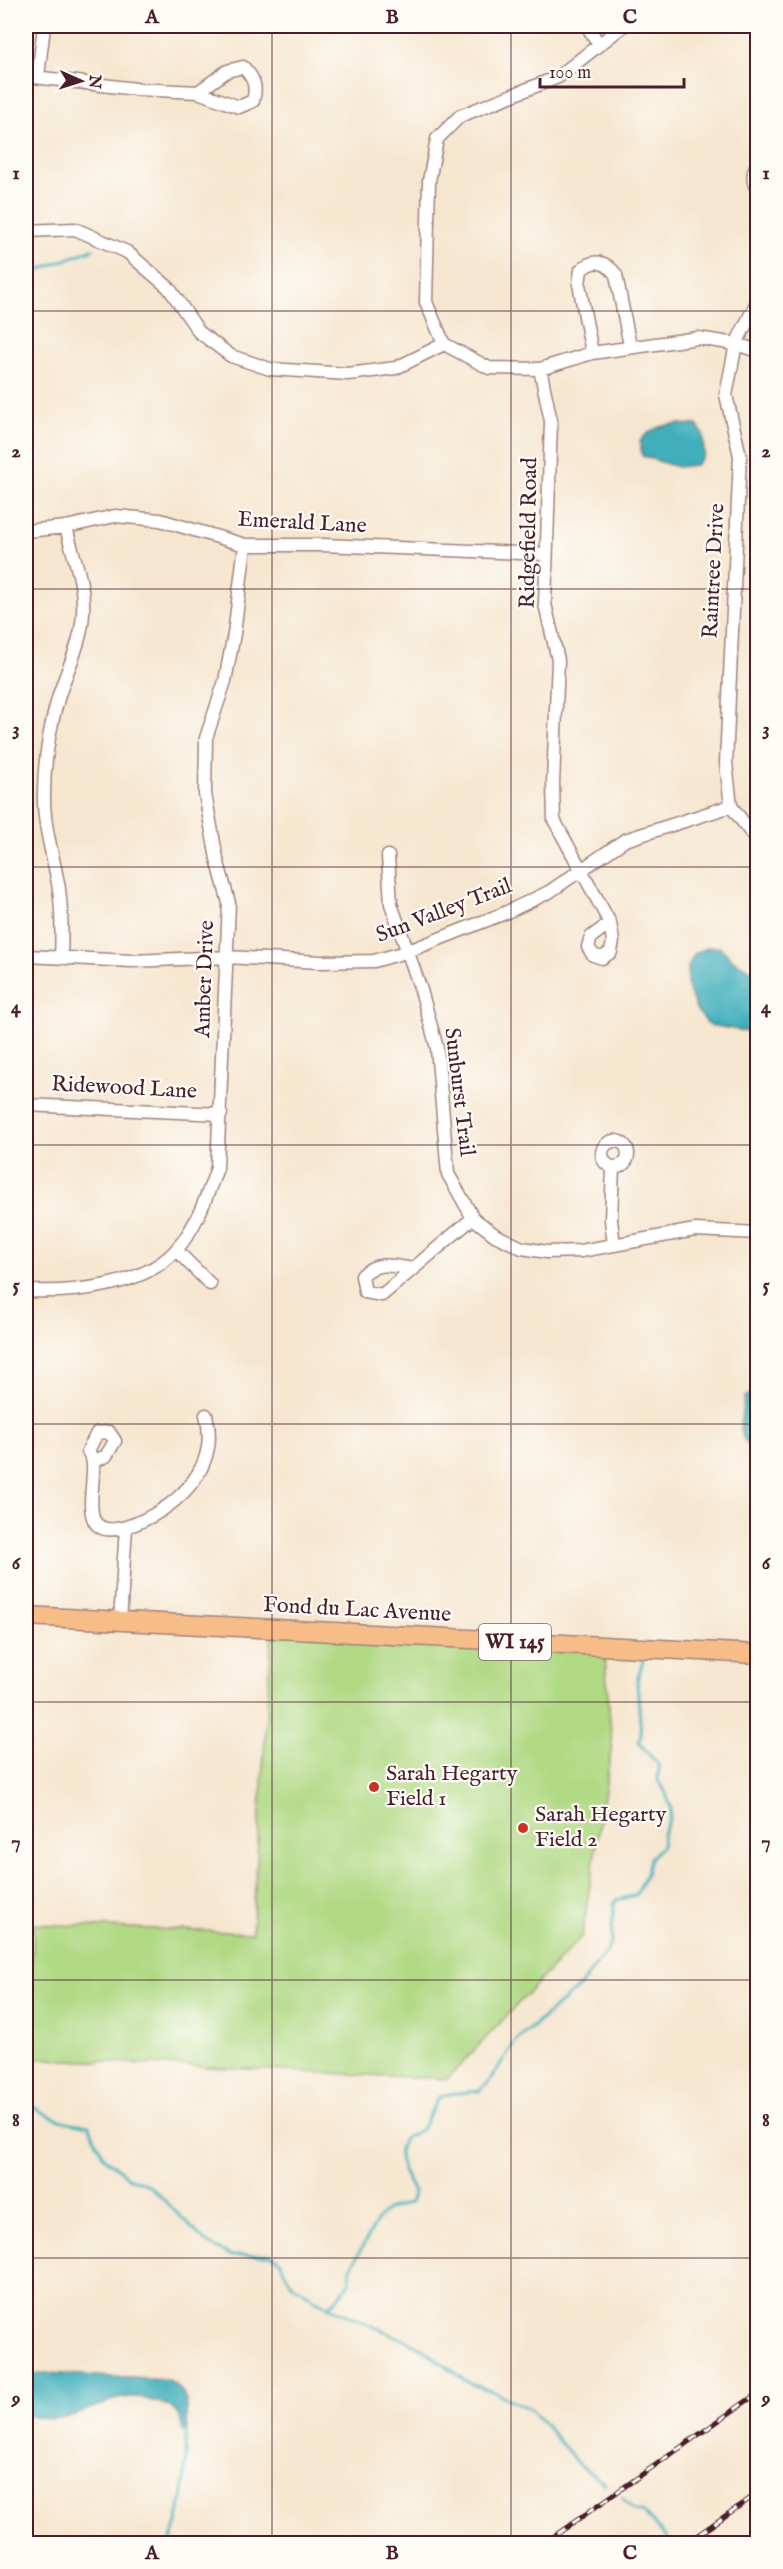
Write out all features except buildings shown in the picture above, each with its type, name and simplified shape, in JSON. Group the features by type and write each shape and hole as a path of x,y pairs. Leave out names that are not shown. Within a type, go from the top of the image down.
{"main road":[{"name":"Fond du Lac Avenue","path":"26,1616 758,1654"}],"street":[{"path":"44,26 32,76 136,89 198,92"},
{"path":"587,26 599,44"},
{"path":"623,26 558,77 460,116 437,140 429,181 426,302 444,344 489,368 540,369 592,353 698,338 736,344 758,351"},
{"path":"758,165 754,176 754,186 758,190"},
{"path":"26,231 75,230 127,252 169,288 199,332 231,356 270,369 348,374 396,368 444,344"},
{"path":"592,353 579,284 581,270 588,263 599,262 609,266 616,275 630,346"},
{"name":"Raintree Drive","path":"731,806 726,763 740,456 726,395 736,344 758,300"},
{"name":"Ridgefield Road","path":"540,369 551,421 545,604 558,660 553,784 554,820 610,922"},
{"name":"Emerald Lane","path":"26,531 66,527 115,516 160,520 245,545 322,545 546,554"},
{"path":"61,958 63,926 44,795 51,728 80,635 83,611 82,591 66,527"},
{"name":"Amber Drive","path":"26,1291 56,1292 104,1287 155,1267 177,1250 202,1209 217,1168 229,903 217,859 205,794 206,738 225,681 234,634 245,545"},
{"path":"731,806 758,842"},
{"name":"Sun Valley Trail","path":"26,956 132,961 227,957 320,962 374,961 406,952 505,913 549,892 625,840 731,806"},
{"name":"Sunburst Trail","path":"388,856 391,904 421,990 437,1048 448,1174 473,1218 495,1235 522,1248 558,1252 581,1251 695,1230 758,1233"},
{"name":"Ridewood Lane","path":"26,1105 221,1114"},
{"path":"613,1167 611,1220 614,1245"},
{"path":"414,1269 473,1218"},
{"path":"177,1250 210,1284"},
{"path":"94,1461 90,1507 92,1519 98,1526 106,1529 126,1527 145,1521 167,1509 187,1491 201,1468 209,1445 206,1415"},
{"path":"120,1621 126,1527"}],"green space":[{"path":"272,1629 604,1646 612,1745 582,1936 447,2079 26,2058 34,1924 252,1933"}],"water":[{"path":"679,424 697,425 703,434 704,455 696,465 677,467 642,456 640,441 644,436 658,428"},
{"path":"709,947 720,947 734,961 757,973 757,1033 709,1025 696,1009 687,985 688,967 695,953"},
{"path":"750,1394 757,1397 757,1451 745,1441 741,1428 745,1397"},
{"path":"46,2373 166,2380 180,2389 186,2401 187,2432 183,2431 178,2416 172,2409 164,2404 138,2397 117,2399 62,2418 46,2419 26,2415 26,2380 28,2376"}],"waterway":[{"path":"26,270 39,270 93,249"},
{"path":"329,2306 349,2285 351,2267 378,2219 387,2210 410,2203 414,2192 399,2159 404,2138 422,2129 438,2098 449,2094 479,2091 489,2082 515,2042 580,1986 607,1951 611,1942 614,1904 617,1900 636,1895 650,1858 662,1846 671,1808 665,1791 658,1781 659,1766 639,1741 641,1736 637,1681 644,1657"},
{"path":"26,2102 56,2118 89,2125 103,2156 128,2177 149,2185 208,2244 232,2256 270,2255 280,2261 292,2285 314,2300 418,2346 471,2384 532,2410 580,2465 605,2484"},
{"path":"170,2544 179,2517 184,2489 186,2432"},
{"path":"622,2498 635,2510 643,2512 668,2540"}],"railway":[{"path":"543,2544 758,2393"},
{"path":"685,2544 758,2493"}],"place":[{"name":"Sarah Hegarty Field 1","path":"374,1787"},
{"name":"Sarah Hegarty Field 2","path":"523,1828"}]}
